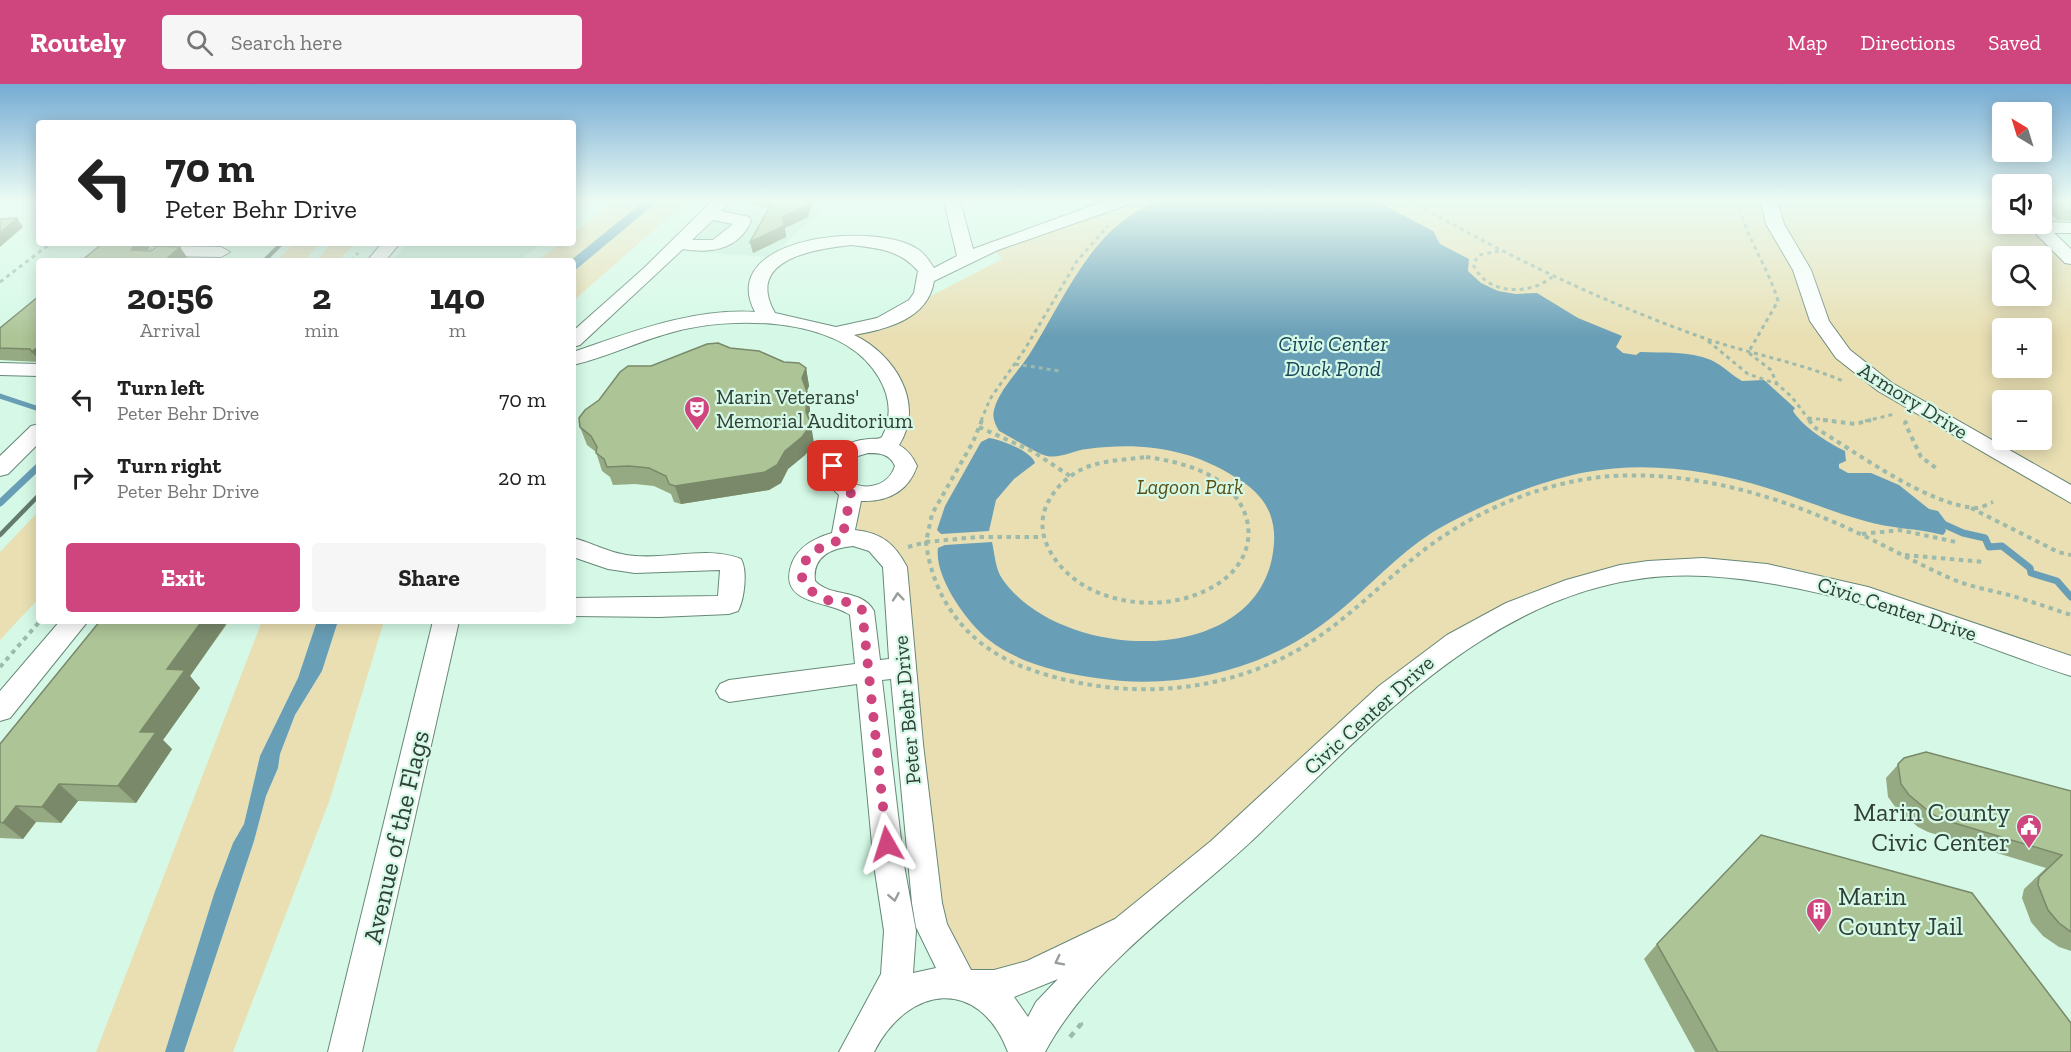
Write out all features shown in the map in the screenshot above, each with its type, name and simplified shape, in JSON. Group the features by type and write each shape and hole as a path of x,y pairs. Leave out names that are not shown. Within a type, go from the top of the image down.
{"street":[{"path":"378,258 388,246"},
{"path":"576,338 677,246"},
{"path":"698,246 715,246"},
{"path":"769,319 758,293 763,273 785,254 808,246"},
{"path":"834,333 881,324 905,312 920,298 927,278 919,260 894,246"},
{"path":"964,246 967,259"},
{"path":"927,278 992,246"},
{"name":"Armory Drive","path":"1788,246 1802,270 1825,329 1843,354 1885,387 2071,495"},
{"path":"2058,246 2071,259"},
{"path":"152,258 159,251 220,252"},
{"path":"576,358 681,324 719,318 769,319 806,324 834,333 866,351 882,366 895,388 900,420 894,437 886,447"},
{"path":"0,369 36,370"},
{"path":"0,469 36,433"},
{"path":"859,447 886,447 904,460 905,473 902,479 880,492 851,492 843,489 833,479 833,466 837,460 859,447"},
{"path":"842,540 851,492"},
{"name":"Peter Behr Drive","path":"881,1009 897,976 900,931 889,865 862,610 854,603 824,599 809,589 802,575 808,554 842,540 866,540 887,553 895,567 909,744 927,903 932,927 968,985"},
{"path":"576,548 583,553 617,561 673,565 723,560 733,565 729,605 659,608 576,607"},
{"name":"Civic Center Drive","path":"1025,1052 1048,1014 1130,925 1222,850 1354,723 1429,660 1515,610 1593,581 1648,570 1703,567 1788,576 1868,596 2068,665"},
{"path":"0,710 72,624"},
{"name":"Avenue of the Flags","path":"345,1052 445,624"},
{"path":"729,691 904,667"},
{"name":"Civic Center Drive","path":"881,1009 909,989 943,981 992,987 1023,979 1130,925"},
{"path":"968,985 1004,1008 1014,1022 1025,1052"},
{"path":"856,1052 870,1023 881,1009"}],"path":[{"path":"0,282 47,246"},
{"path":"1089,246 1077,261 1015,364 990,399 979,427 932,514 926,542 929,564 939,592 961,627 978,644 1003,659 1054,678 1091,687 1133,691 1188,687 1215,682 1285,658 1339,622 1447,534 1529,495 1575,480 1648,475 1720,483 1796,507 1861,534 1961,583 2071,615"},
{"path":"1491,246 1552,277 1707,339 1748,353 1775,358 1847,382 1885,387"},
{"path":"1748,353 1778,301 1774,279 1755,246"},
{"path":"1500,251 1479,255 1473,264 1475,272 1491,283 1514,290 1529,290 1541,286 1552,277"},
{"path":"1707,339 1748,374 1777,384 1830,438 1922,490 1967,507 2058,552 2071,555"},
{"path":"1748,353 1771,370 1777,378 1777,384"},
{"path":"1015,364 1060,371"},
{"path":"1808,418 1855,424 1887,418 1901,411 1892,406"},
{"path":"1911,417 1905,423 1921,457 1936,468"},
{"path":"979,427 1032,452 1070,476"},
{"path":"1130,457 1163,459 1195,468 1220,482 1239,501 1245,513 1250,536 1243,560 1224,580 1197,595 1164,602 1126,600 1094,591 1077,582 1052,560 1041,537 1041,514 1055,488 1070,476 1098,463 1130,457"},
{"path":"1967,507 1978,508 1993,502"},
{"path":"1861,534 1900,530 1956,542"},
{"path":"887,553 926,542 996,536 1041,537"},
{"path":"1902,554 1984,562"},
{"path":"0,667 37,624"}],"shaded area":[{"path":"405,246 538,246 522,258 396,258"},
{"path":"688,246 782,246 770,257 683,251"}],"green space":[{"path":"291,246 316,246 306,258 280,258"},
{"path":"329,246 351,246 342,258 319,258"},
{"path":"557,246 588,246 574,258 541,258"},
{"path":"604,246 636,246 576,298 576,269"},
{"name":"Lagoon Park","path":"992,246 1992,246 1992,306 2052,306 2052,246 2057,246 2071,260 2071,664 1830,585 1648,570 1492,622 1175,890 992,987 946,958 895,567 859,535 851,492 896,484 894,451 900,420 866,351 850,330 914,305 1002,259"},
{"path":"36,514 36,601 0,640 0,552"},
{"path":"261,624 316,624 298,678 260,756 244,824 233,843 214,894 165,1052 96,1052"},
{"path":"337,624 383,624 330,799 233,1052 184,1052 254,841 266,796 278,768 280,754 295,715 322,671"}],"water":[{"path":"588,246 604,246 576,269 576,258 574,258"},
{"name":"Civic Center Duck Pond","path":"1097,246 1444,246 1469,259 1468,271 1481,283 1498,291 1516,294 1537,293 1578,318 1622,336 1616,347 1623,353 1694,355 1716,362 1742,381 1764,380 1795,408 1793,411 1810,429 1845,451 1846,461 1839,464 1839,468 1848,473 1871,473 1899,485 1929,509 1938,511 1947,523 1943,524 1946,531 1943,535 1874,524 1767,488 1701,472 1632,467 1587,472 1529,488 1487,505 1433,532 1408,550 1349,603 1311,632 1283,649 1254,662 1192,678 1160,681 1096,678 1040,666 1000,648 971,623 954,599 941,572 938,548 945,545 992,542 1000,576 1032,608 1070,628 1113,639 1158,641 1201,632 1237,614 1263,584 1274,543 1269,512 1259,496 1235,477 1200,459 1164,450 1126,446 1047,456 999,431 993,416 1000,395 1029,355 1065,293"},
{"path":"989,438 1022,450 1035,463 1014,479 996,500 989,531 941,534 937,530 945,506 981,442"},
{"path":"316,624 337,624 322,671 295,715 280,754 278,768 266,796 254,841 184,1052 165,1052 214,894 233,843 244,824 260,756 298,678"}],"building":[{"path":"99,246 134,246 131,250 151,251 157,246 180,247 167,258 85,258"},
{"path":"36,298 36,349 32,352 30,349 0,348 0,328"},
{"name":"Marin Veterans' Memorial Auditorium","path":"718,343 730,348 759,351 784,362 799,363 806,368 802,378 807,392 806,412 811,425 802,437 785,451 777,465 765,472 675,486 669,484 666,476 649,468 607,467 604,459 596,453 597,447 591,436 580,427 579,418 585,410 599,400 620,372 628,366 651,366 707,344"},
{"path":"98,624 200,624 167,669 185,670 140,732 156,732 118,786 59,784 42,807 16,806 3,823 0,822 0,744"},
{"name":"Marin County Civic Center","path":"1926,752 2071,791 2071,932 2048,910 2038,885 2039,877 2062,855 1941,819 1932,814 1909,795 1901,784 1898,764 1904,758"},
{"name":"Marin County Jail","path":"1761,835 1972,893 2071,1023 2071,1052 1718,1052 1657,944"}],"waterway":[{"path":"0,396 36,408"},
{"path":"0,503 36,469"},
{"path":"1943,524 1963,533 1985,538 1989,547 2002,546 2030,568 2031,573 2057,581 2071,597"}],"railway":[{"path":"267,258 279,246"},
{"path":"0,535 36,498"}],"place":[{"name":"Marin Veterans' Memorial Auditorium","path":"697,432"},
{"name":"Marin County Civic Center","path":"2029,850"},
{"name":"Marin County Jail","path":"1819,934"}],"route":[{"path":"833,466 833,479 843,489 851,492 842,540 832,542 808,554 802,575 809,589 824,599 854,603 862,610 887,844"}]}
